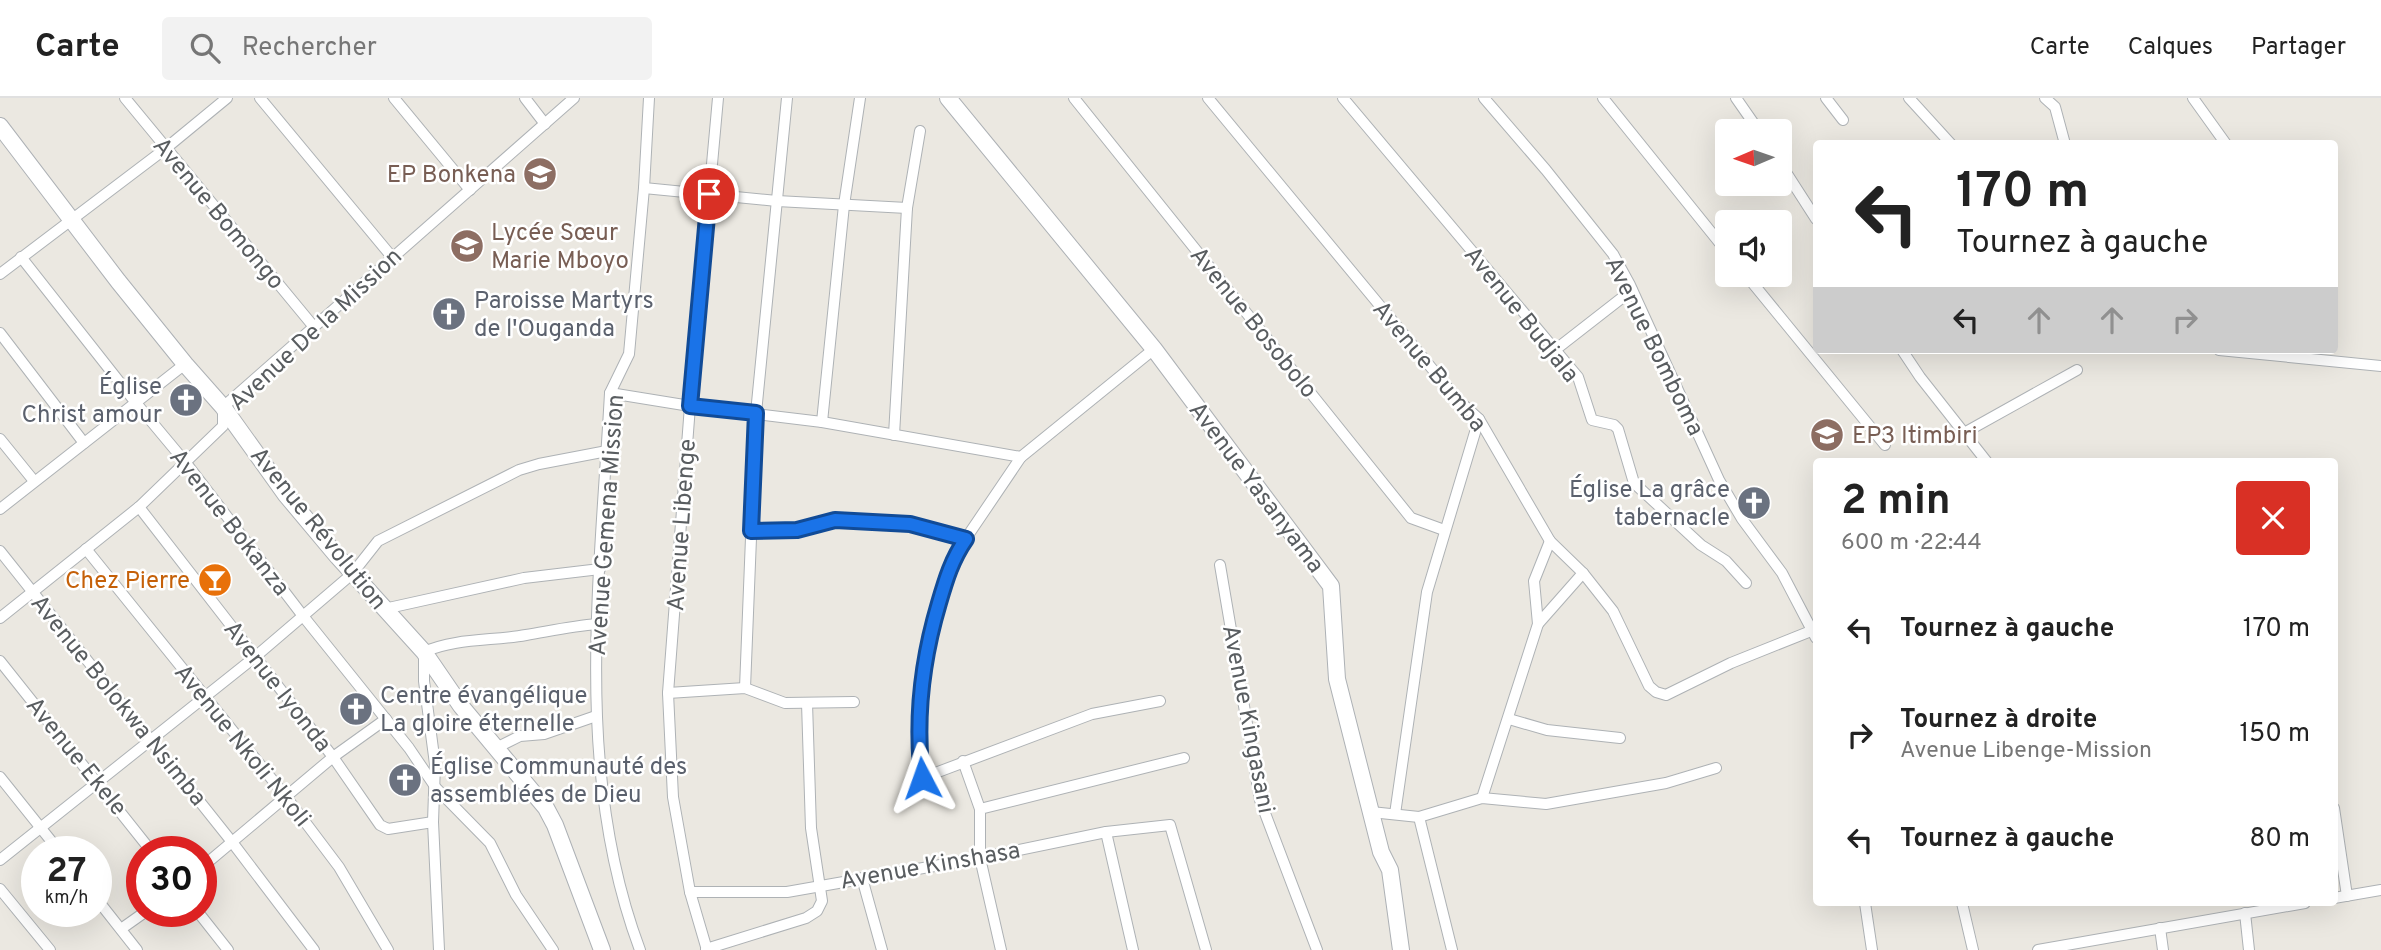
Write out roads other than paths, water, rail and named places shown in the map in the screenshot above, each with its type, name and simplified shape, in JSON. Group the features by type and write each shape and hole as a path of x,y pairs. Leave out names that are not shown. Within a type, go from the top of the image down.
{"street":[{"name":"Avenue Bomongo","path":"125,98 314,327"},
{"path":"0,274 228,98"},
{"path":"260,98 392,257"},
{"path":"394,98 470,190"},
{"path":"525,98 545,124"},
{"name":"Avenue De la Mission","path":"0,618 139,507 223,426 223,407 574,98"},
{"name":"Avenue Gemena Mission","path":"640,950 608,833 596,716 597,624 610,393 629,354 645,188 649,98"},
{"name":"Avenue Libenge","path":"706,950 690,892 673,797 667,693 718,98"},
{"path":"746,688 756,413 787,98"},
{"path":"822,422 844,205 860,98"},
{"name":"Avenue Yasanyama","path":"948,98 1154,349 1331,586 1337,679 1381,852 1390,870 1401,950"},
{"name":"Avenue Bosobolo","path":"1074,98 1411,518 1444,530"},
{"name":"Avenue Bumba","path":"1208,98 1458,400 1479,419 1550,541 1583,573 1613,611 1649,686 1666,695 1731,663 1813,633"},
{"name":"Avenue Budjala","path":"1343,98 1578,377 1590,417 1597,422 1614,425 1618,429 1634,483 1701,545 1726,561 1746,583"},
{"name":"Avenue Bomboma","path":"1484,98 1613,254 1719,480 1742,519 1782,573 1813,628"},
{"path":"1603,98 1715,236"},
{"path":"1736,98 1751,119"},
{"path":"1826,98 1843,120"},
{"path":"1909,98 1947,140"},
{"path":"2045,98 2055,107 2064,140"},
{"path":"2193,98 2223,140"},
{"name":"Avenue Révolution","path":"0,126 185,364 223,407 286,495 352,574 424,652 454,697 545,808 555,825 602,950"},
{"path":"894,435 907,208 920,131"},
{"path":"1792,182 1813,214"},
{"path":"645,188 777,201 907,208"},
{"name":"Avenue Bokanza","path":"21,257 409,748 436,788 490,843 516,895 554,950"},
{"path":"1756,287 1885,446"},
{"path":"1555,350 1632,290"},
{"path":"0,333 84,443"},
{"path":"1154,349 1021,457 953,559 926,646 918,707 922,778 1092,714 1160,701"},
{"path":"1905,354 1984,458"},
{"path":"2260,354 2381,366"},
{"path":"0,509 185,364"},
{"path":"1964,433 2077,370"},
{"path":"610,393 822,422 1021,457"},
{"path":"1395,814 1427,592 1479,419"},
{"path":"0,439 34,481"},
{"path":"0,860 255,657 352,574 378,541 519,470 607,451"},
{"name":"Avenue Iyonda","path":"139,507 333,757 380,825 388,829 433,822"},
{"path":"751,531 797,530 835,520 910,524 966,539"},
{"path":"1482,798 1538,624 1534,581 1550,541"},
{"name":"Avenue Nkoli Nkoli","path":"86,549 339,867 388,950"},
{"name":"Avenue Bolokwa Nsimba","path":"0,551 232,842 314,950"},
{"name":"Avenue Kingasani","path":"1220,565 1260,800 1317,950"},
{"path":"384,609 524,578 600,569"},
{"path":"1538,624 1583,573"},
{"path":"439,950 433,822 435,764 424,681 424,652 438,646 597,624"},
{"name":"Avenue Ekele","path":"0,661 140,836"},
{"path":"667,693 746,688 785,703 854,702"},
{"path":"706,950 806,918 817,911 822,901 811,828 807,703"},
{"path":"496,748 520,736 544,734 596,716"},
{"path":"217,855 333,757 386,719"},
{"path":"1509,719 1547,730 1620,738"},
{"path":"980,809 1184,758"},
{"path":"963,761 980,809 980,858 1001,950"},
{"path":"1371,812 1419,817 1482,798 1546,804 1666,783 1716,768"},
{"path":"0,777 47,836"},
{"path":"1419,817 1452,950"},
{"name":"Avenue Kinshasa","path":"690,892 787,892 980,858 1106,832 1170,825 1206,950"},
{"path":"1106,832 1133,950"},
{"path":"2338,835 2347,897"},
{"path":"862,878 882,950"},
{"path":"0,889 50,950"},
{"path":"2338,898 2381,890"},
{"path":"1865,906 1872,950"},
{"path":"1963,906 1973,950"},
{"path":"2038,950 2093,945 2160,928 2278,906"},
{"path":"2249,950 2252,909"},
{"path":"112,918 137,950"},
{"path":"121,929 126,925"},
{"path":"210,927 228,950"},
{"path":"2160,928 2163,950"}],"place":[{"name":"EP Bonkena","path":"540,174"},
{"name":"Lycée Sœur Marie Mboyo","path":"467,246"},
{"name":"Paroisse Martyrs de l'Ouganda","path":"449,314"},
{"name":"Église Christ amour","path":"186,400"},
{"name":"EP3 Itimbiri","path":"1827,435"},
{"name":"Église La grâce tabernacle","path":"1754,503"},
{"name":"Chez Pierre","path":"215,580"},
{"name":"Centre évangélique La gloire éternelle","path":"356,709"},
{"name":"Église Communauté des assemblées de Dieu","path":"405,780"}]}
